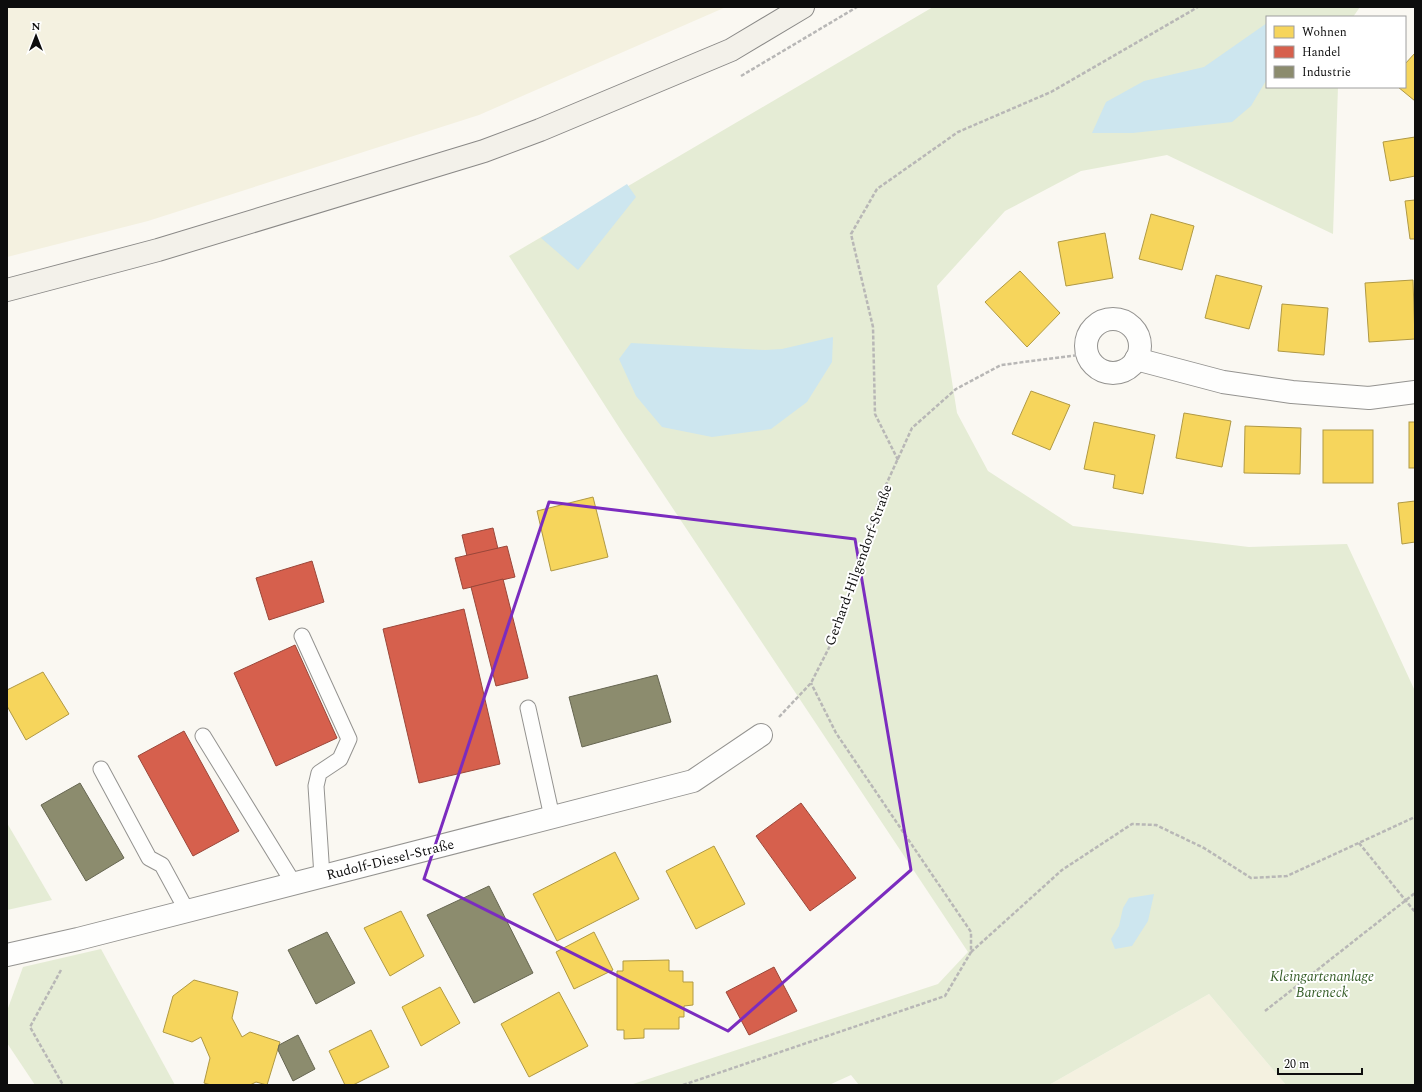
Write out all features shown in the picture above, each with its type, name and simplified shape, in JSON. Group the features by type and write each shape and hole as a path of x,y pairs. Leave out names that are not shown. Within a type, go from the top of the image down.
{"main road":[{"path":"7,290 158,250 491,148 540,130 731,50 803,7"}],"street":[{"path":"1116,319 1126,322 1134,329 1139,339 1140,349 1136,359 1129,367 1120,372 1110,373 1099,370 1091,363 1086,354 1086,343 1089,333 1096,324 1105,320 1116,319"},
{"path":"1136,359 1223,382 1292,392 1369,398 1415,392"},
{"name":"Rudolf-Diesel-Straße","path":"7,955 78,939 693,781 761,736"}],"lane":[{"path":"302,636 349,739 340,759 319,773 316,786 322,876"},
{"path":"528,708 552,817"},
{"path":"203,736 294,884"},
{"path":"101,769 149,858 162,865 187,911"}],"path":[{"path":"898,460 875,414 873,327 850,234 877,189 958,132 1051,92 1198,7"},
{"name":"Gerhard-Hilgendorf-Straße","path":"761,736 811,683 836,634 880,500 912,428 956,389 1001,365 1086,354"},
{"path":"811,683 836,733 970,932 971,952"},
{"path":"683,1085 945,996 971,952 1062,870 1132,824 1156,825 1204,848 1251,878 1287,876 1415,818"},
{"path":"1359,843 1415,912"},
{"path":"1266,1011 1415,893"},
{"path":"63,1085 30,1027 78,939"}],"highlighted area":[{"path":"549,502 855,539 911,870 728,1031 424,879"}],"shaded area":[{"path":"7,7 726,7 479,115 148,221 7,257"},
{"path":"1209,994 1286,1085 1049,1085"}],"green space":[{"name":"Kleingartenanlage Bareneck","path":"933,7 1360,7 1354,16 1266,16 1266,88 1338,88 1333,234 1167,155 1081,171 1005,211 937,286 957,413 988,471 1073,526 1249,547 1347,544 1415,691 1415,1085 1286,1085 1209,994 1049,1085 859,1085 851,1075 829,1085 630,1085 938,984 968,952 622,432 509,256"},
{"path":"7,823 52,900 7,910"},
{"path":"101,949 175,1085 35,1085 7,1043 7,1011 23,967"}],"water":[{"path":"1266,24 1266,81 1251,106 1232,122 1133,133 1092,133 1106,102 1144,81 1204,67"},
{"path":"627,184 636,197 578,270 541,238"},
{"path":"833,337 832,362 807,402 771,429 712,437 662,427 636,396 619,359 631,343 765,350 782,349"},
{"path":"1154,894 1148,921 1132,946 1115,949 1111,939 1119,926 1123,908 1129,898"}],"building: Wohnen":[{"path":"1415,53 1415,101 1399,88 1406,88 1406,63"},
{"path":"1415,137 1415,176 1390,181 1383,142"},
{"path":"1415,200 1415,239 1410,239 1405,201"},
{"path":"1151,214 1194,226 1182,270 1139,259"},
{"path":"1105,233 1113,278 1066,286 1058,242"},
{"path":"1020,271 1060,313 1027,347 985,302"},
{"path":"1216,275 1262,286 1249,329 1205,318"},
{"path":"1413,280 1415,339 1369,342 1365,283"},
{"path":"1282,304 1328,308 1324,355 1278,351"},
{"path":"1031,391 1070,405 1050,450 1012,434"},
{"path":"1184,413 1231,421 1222,467 1176,458"},
{"path":"1094,422 1155,435 1143,494 1113,488 1115,475 1084,469"},
{"path":"1409,422 1415,422 1415,468 1409,468"},
{"path":"1245,426 1301,428 1300,474 1244,473"},
{"path":"1323,430 1373,430 1373,483 1323,483"},
{"path":"593,497 608,557 551,571 537,511"},
{"path":"1415,501 1415,542 1402,544 1398,503"},
{"path":"43,672 69,714 26,740 7,706 7,690"},
{"path":"714,846 745,904 696,929 666,871"},
{"path":"615,852 639,899 557,941 533,894"},
{"path":"401,911 424,956 390,976 364,928"},
{"path":"594,932 613,970 574,989 556,952"},
{"path":"669,960 669,971 683,971 683,982 693,982 693,1005 684,1006 684,1017 679,1017 679,1029 644,1029 644,1038 624,1039 624,1030 617,1030 617,971 623,971 623,961"},
{"path":"194,980 238,992 232,1018 242,1037 250,1032 280,1042 267,1085 256,1082 250,1085 211,1085 204,1083 210,1058 201,1037 192,1042 163,1032 173,996"},
{"path":"440,987 460,1023 421,1046 402,1007"},
{"path":"559,992 588,1046 529,1077 501,1024"},
{"path":"371,1030 389,1067 353,1085 345,1085 329,1051"}],"building: Handel":[{"path":"493,528 498,549 467,556 462,535"},
{"path":"507,546 515,577 463,589 455,558"},
{"path":"312,561 324,602 269,620 256,578"},
{"path":"503,579 528,678 496,686 471,587"},
{"path":"464,609 500,764 419,783 383,629"},
{"path":"295,645 337,738 276,766 234,673"},
{"path":"184,731 239,831 193,856 138,756"},
{"path":"801,803 856,878 810,911 756,836"},
{"path":"774,967 797,1011 749,1035 726,992"}],"building: Industrie":[{"path":"657,675 671,722 582,747 569,697"},
{"path":"80,783 124,858 86,881 41,805"},
{"path":"489,886 533,973 474,1003 427,915"},
{"path":"327,932 355,983 316,1004 288,950"},
{"path":"298,1035 315,1069 293,1081 278,1050 279,1045"}]}
